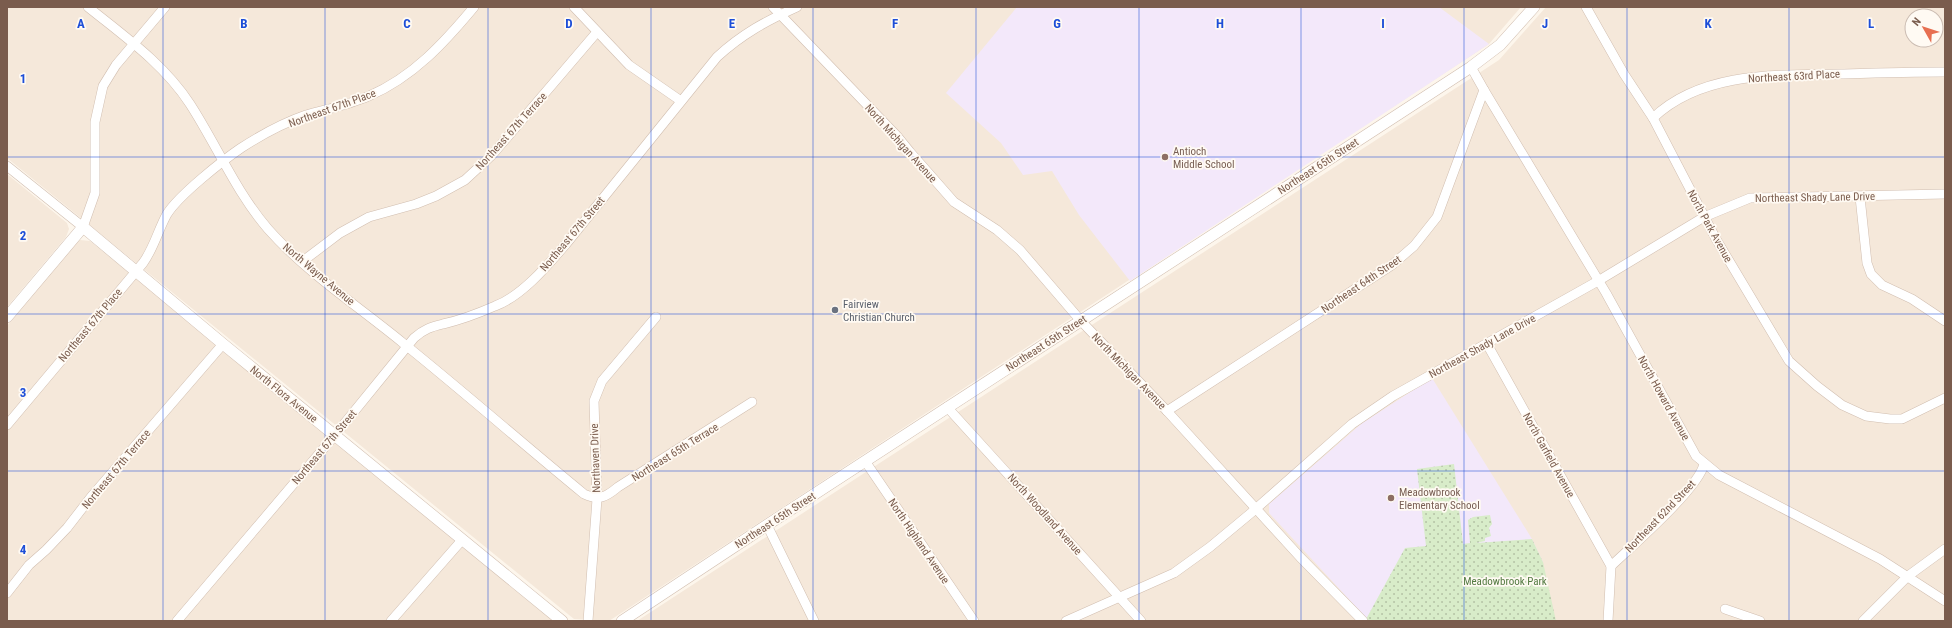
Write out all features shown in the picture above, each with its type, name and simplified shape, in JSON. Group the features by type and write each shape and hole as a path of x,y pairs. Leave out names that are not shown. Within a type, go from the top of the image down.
{"street":[{"name":"North Wayne Avenue","path":"88,7 157,65 189,102 246,198 267,227 303,261 584,494 597,499"},
{"path":"7,316 83,227 95,194 95,122 103,86 116,65 165,7"},
{"name":"Northeast 67th Place","path":"7,425 149,255 163,222 174,205 224,161 267,132 304,116 363,98 396,82 426,59 450,35 474,7"},
{"path":"574,7 629,65 681,101"},
{"name":"North Michigan Avenue","path":"773,7 884,120 954,202 1009,239 1081,321 1167,411 1256,509 1363,621"},
{"name":"Northeast 67th Street","path":"177,621 422,331 497,306 531,281 558,254 707,68 728,47 764,22 798,7"},
{"path":"1484,90 1471,67 1500,45 1534,7"},
{"name":"North Park Avenue","path":"1586,7 1624,74 1653,118 1704,217 1789,361 1817,386 1842,405 1866,416 1890,419 1902,418 1945,398"},
{"name":"Northeast 67th Terrace","path":"303,261 340,233 359,222 380,213 429,199 465,180 492,155 597,32"},
{"name":"Northeast 65th Street","path":"622,621 766,525 1471,67"},
{"name":"Northeast 63rd Place","path":"1653,118 1672,102 1688,94 1725,82 1744,78 1793,74 1945,72"},
{"name":"North Howard Avenue","path":"1484,90 1598,281 1696,456 1719,475 1857,546 1908,576 1945,601"},
{"name":"Northeast 64th Street","path":"1167,411 1392,265 1414,246 1437,217 1484,90"},
{"name":"North Flora Avenue","path":"7,166 562,621"},
{"name":"Northeast Shady Lane Drive","path":"1066,621 1174,573 1210,547 1256,509 1352,424 1393,396 1598,281 1704,217 1750,198 1792,196 1860,197 1945,194"},
{"path":"1860,197 1867,263 1870,274 1882,285 1912,299 1945,321"},
{"name":"Northaven Drive","path":"588,621 597,499 593,412 595,396 602,381 656,317"},
{"name":"Northeast 67th Terrace","path":"7,593 29,566 67,528 91,497 223,344"},
{"name":"North Garfield Avenue","path":"1487,344 1611,566"},
{"name":"Northeast 65th Terrace","path":"597,499 605,497 618,487 752,402"},
{"name":"North Woodland Avenue","path":"947,407 1141,621"},
{"name":"North Highland Avenue","path":"865,461 974,621"},
{"name":"Northeast 62nd Street","path":"1611,566 1680,498 1702,472 1704,464"},
{"path":"766,525 814,621"},
{"path":"390,621 462,540"},
{"path":"1863,621 1908,576 1945,549"},
{"path":"1608,621 1611,566"},
{"path":"1725,609 1760,621"}],"shaded area":[{"path":"7,7 1521,7 1489,44 609,621 574,619 7,158"},
{"name":"Antioch Middle School","path":"1017,7 1439,7 1489,44 1130,281 1079,215 1052,171 1023,175 1001,143 946,93"},
{"path":"1546,7 1945,7 1945,621 637,621 1499,60"},
{"path":"7,174 67,223 69,229 66,237 7,307"},
{"path":"80,240 90,241 95,245 553,621 7,621 7,326 75,243"},
{"name":"Meadowbrook Elementary School","path":"1432,378 1532,539 1543,562 1478,621 1369,621 1269,513 1269,504 1361,424"}],"green space":[{"name":"Meadowbrook Park","path":"1454,464 1463,544 1470,543 1468,520 1473,517 1490,515 1492,524 1489,528 1491,536 1485,538 1485,541 1476,543 1532,539 1543,562 1556,621 1365,621 1405,548 1426,546 1417,469"}],"place":[{"name":"Antioch Middle School","path":"1165,157"},
{"name":"Fairview Christian Church","path":"835,310"},
{"name":"Meadowbrook Elementary School","path":"1391,498"}]}
